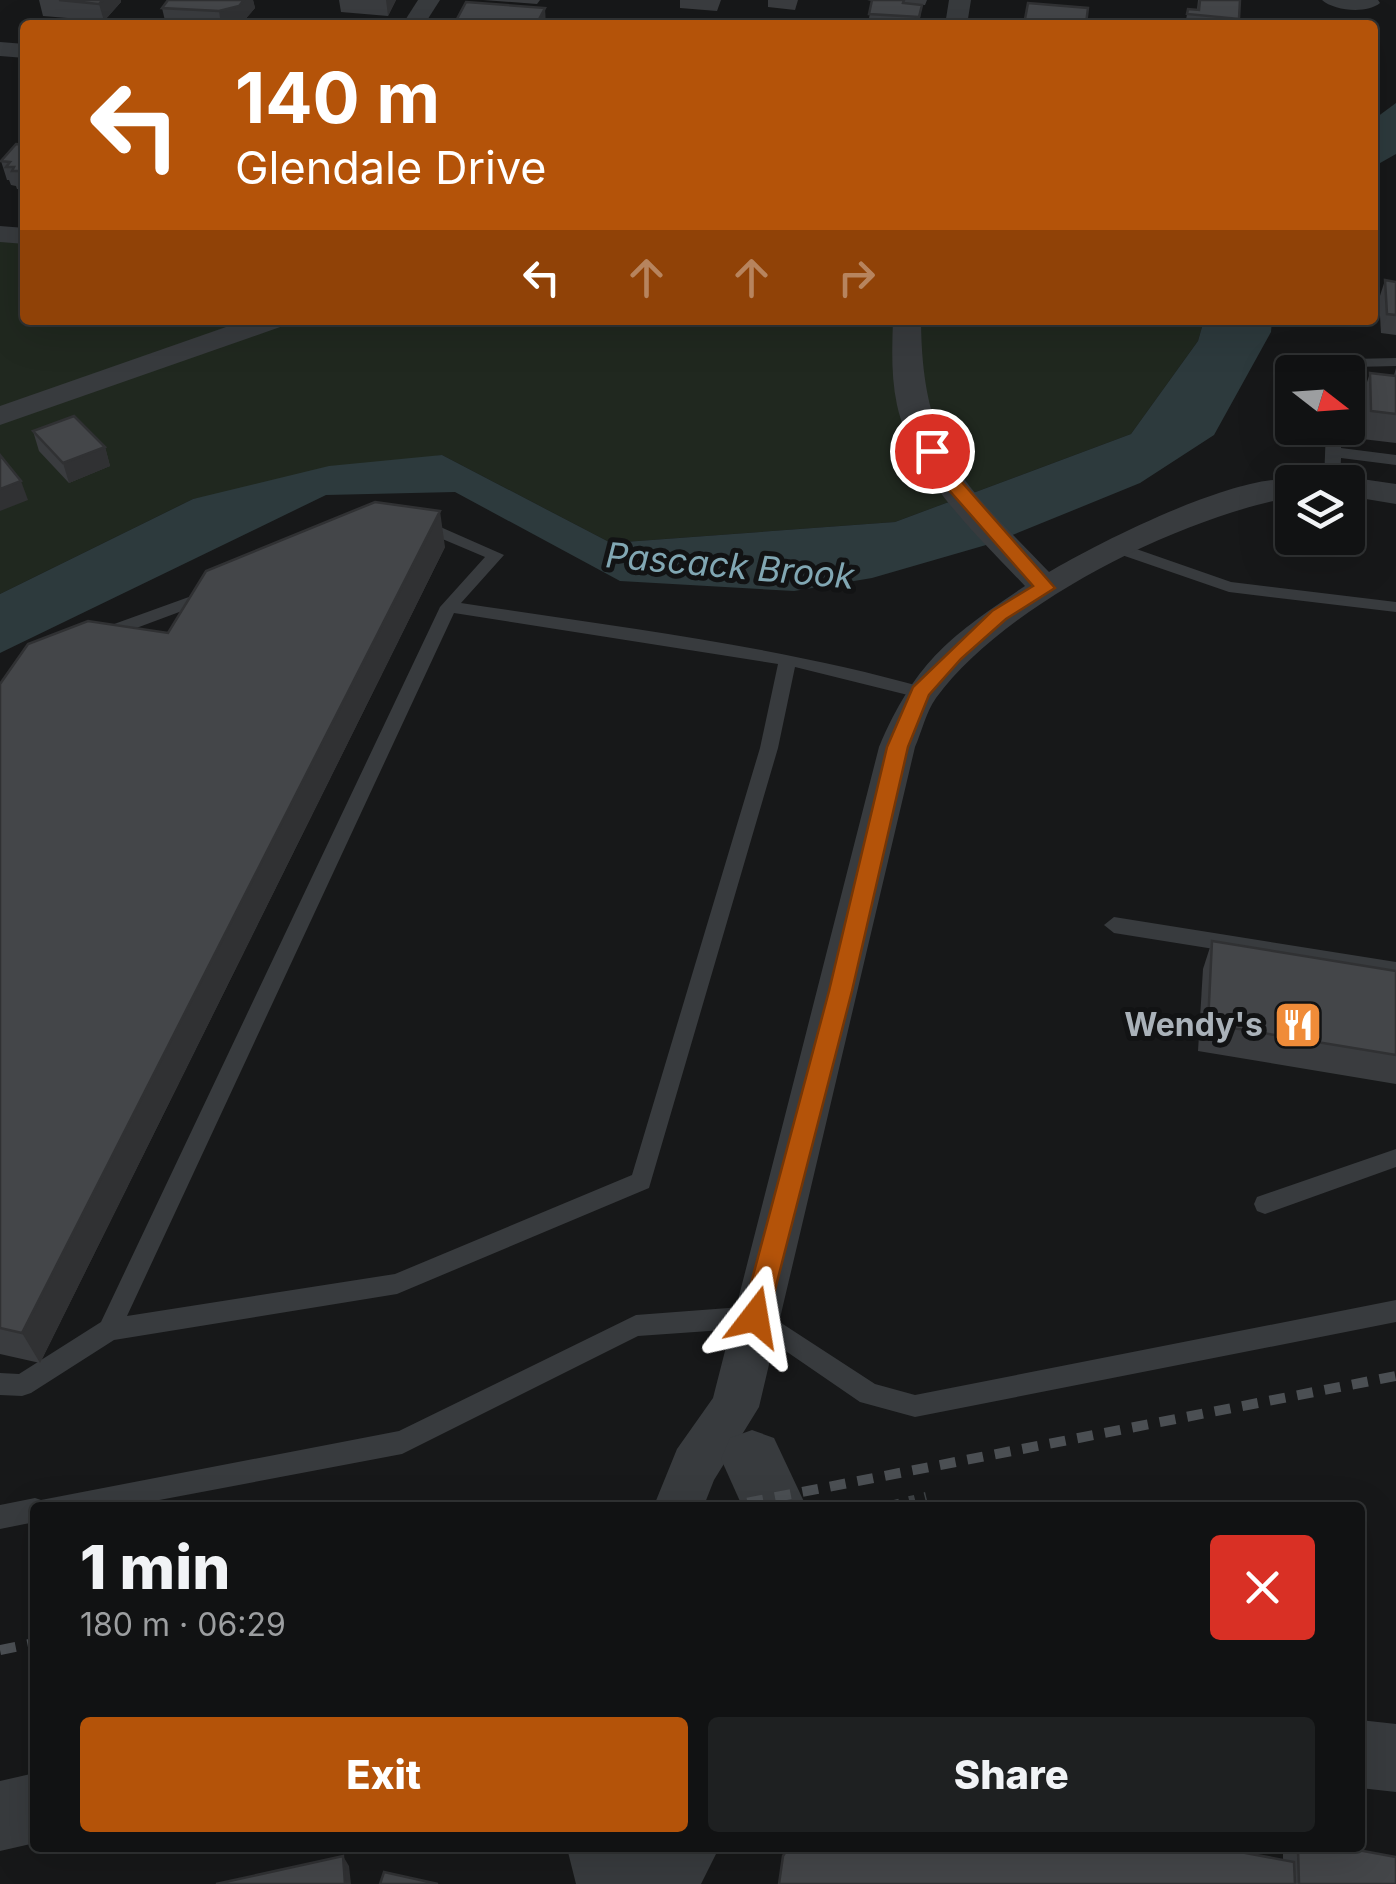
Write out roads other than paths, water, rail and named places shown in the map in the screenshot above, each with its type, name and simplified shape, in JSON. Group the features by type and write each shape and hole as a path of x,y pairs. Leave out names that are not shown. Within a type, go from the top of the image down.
{"street":[{"path":"1333,0 1369,2"},
{"path":"0,416 259,325"},
{"path":"908,325 906,366 914,414 954,485 1045,588"},
{"path":"681,1502 696,1466 751,1470 755,1317 840,991 897,747 920,692 999,615 1045,588 1206,507 1275,490"},
{"path":"1365,490 1396,494"},
{"path":"0,1816 30,1809"},
{"path":"603,1852 612,1884"},
{"path":"658,1884 680,1852"}],"lane":[{"path":"1365,362 1396,362"},
{"path":"1333,445 1333,465"},
{"path":"1333,452 1396,460"},
{"path":"109,1330 448,608 496,555 410,518 392,525"},
{"path":"1122,548 1228,586 1396,607"},
{"path":"80,643 226,588"},
{"path":"448,608 854,672 920,692"},
{"path":"0,1384 22,1385 109,1330 397,1284 640,1181 769,748 788,662"},
{"path":"1114,925 1396,970"},
{"path":"1244,946 1274,961 1396,984"},
{"path":"1266,1204 1396,1158"},
{"path":"82,1502 402,1442 636,1326 755,1317 869,1394 915,1406 1396,1311"},
{"path":"0,1517 30,1511"}],"water":[{"path":"1396,103 1396,154 1378,164 1378,116"},
{"name":"Pascack Brook","path":"1203,325 1272,325 1214,435 1140,483 993,543 872,578 794,591 620,581 455,492 326,495 0,653 0,594 193,499 329,466 442,455 611,543 895,522 1131,434 1198,341"}],"railway":[{"path":"751,1502 1396,1376"},
{"path":"0,1650 30,1644"}],"place":[{"name":"Wendy's","path":"1298,1025"}]}
